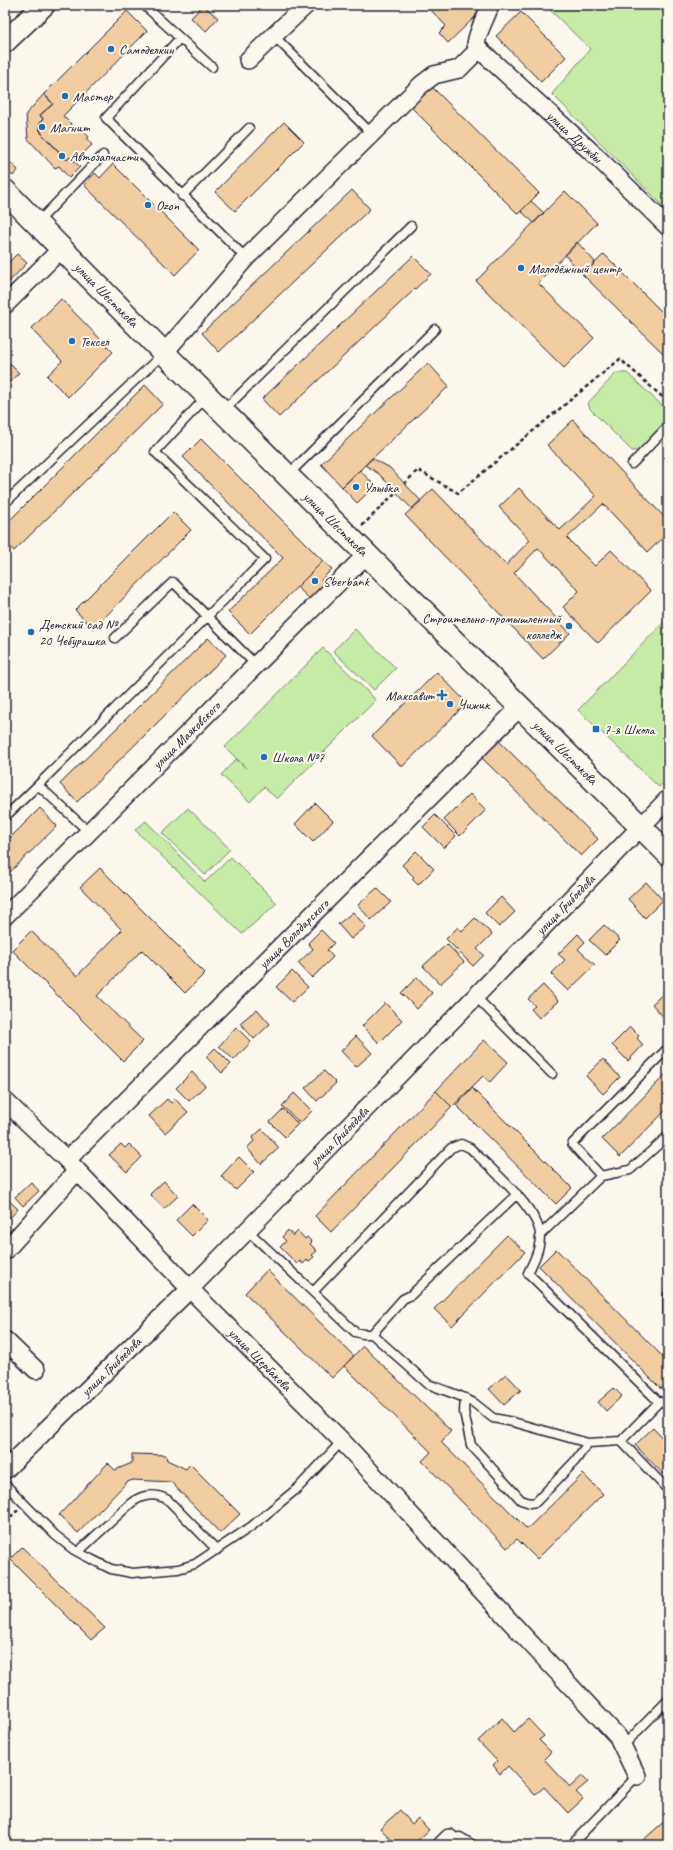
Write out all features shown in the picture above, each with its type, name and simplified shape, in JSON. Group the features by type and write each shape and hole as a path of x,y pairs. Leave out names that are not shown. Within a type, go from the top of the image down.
{"main road":[{"name":"улица Шестакова","path":"5,191 164,352 668,854"}],"street":[{"path":"5,42 44,5"},
{"path":"248,60 306,5"},
{"path":"164,352 246,258 420,86 434,75 460,69 479,49 476,44 478,32 487,16 490,5"},
{"name":"улица Дружбы","path":"479,49 597,157 668,227"},
{"path":"5,305 62,249"},
{"name":"улица Маяковского","path":"6,912 89,832 367,554"},
{"name":"улица Володарского","path":"5,1251 72,1166 520,707"},
{"name":"улица Грибоедова","path":"5,1470 190,1289 668,799"},
{"name":"улица Щербакова","path":"5,1101 72,1166 190,1289 342,1441 618,1736 624,1745 637,1776"},
{"path":"5,1340 36,1370"}],"lane":[{"path":"144,5 212,66"},
{"path":"274,36 372,134"},
{"path":"180,38 106,118 182,196 246,258"},
{"path":"182,196 250,128"},
{"path":"37,224 103,155"},
{"path":"223,410 410,226"},
{"path":"288,475 435,329"},
{"path":"5,503 164,352"},
{"path":"5,817 265,559 155,452 208,395"},
{"path":"632,464 668,426"},
{"path":"115,638 174,582 256,665"},
{"path":"38,785 89,832"},
{"path":"475,996 552,1074"},
{"path":"602,1176 572,1144 668,1048"},
{"path":"540,1234 602,1176 630,1170 668,1136"},
{"path":"313,1292 451,1148 461,1144 470,1148 517,1194 535,1218 540,1234 537,1255 528,1274 659,1402 668,1403"},
{"path":"372,1334 402,1299 411,1295 517,1194"},
{"path":"248,1230 354,1332 372,1334 428,1384 464,1398 493,1418 513,1422 588,1443 621,1441 659,1402"},
{"path":"668,1295 668,1321"},
{"path":"464,1398 464,1412 471,1445 521,1500 530,1503 536,1502 575,1461 588,1443"},
{"path":"5,1484 56,1534 78,1552 111,1569 132,1573 178,1570 196,1564 252,1526 299,1487 342,1441"},
{"path":"621,1441 668,1490"},
{"path":"78,1552 131,1502 139,1497 151,1495 161,1496 168,1500 218,1550"},
{"path":"624,1745 668,1700"},
{"path":"570,1845 637,1776"},
{"path":"445,1842 460,1837 473,1845"}],"path":[{"path":"404,484 418,470 458,493 620,359 668,402"},
{"path":"360,528 396,492"},
{"path":"5,1522 25,1503"}],"green space":[{"path":"545,5 668,5 668,211 552,94 590,49"},
{"path":"616,373 627,373 668,411 668,418 639,451 632,451 590,409 588,403"},
{"path":"668,618 668,778 659,787 578,710"},
{"path":"355,629 396,668 374,690 333,651"},
{"path":"323,648 376,700 277,799 264,787 250,802 221,775 236,759 246,768 225,747"},
{"path":"188,808 230,849 205,875 162,833"},
{"path":"146,821 205,882 231,857 277,903 242,934 135,830"}],"building":[{"path":"203,5 218,18 206,31 191,18"},
{"path":"426,5 469,5 478,14 448,43 439,33 446,26"},
{"path":"127,11 147,31 63,116 75,128 79,126 89,137 87,139 92,145 74,162 70,157 67,160 42,134 39,128 43,119 40,115 53,104 44,94"},
{"path":"521,12 566,57 541,82 496,36"},
{"path":"429,84 539,193 518,214 409,105"},
{"path":"44,94 53,104 40,115 43,119 39,128 42,134 67,160 70,157 80,167 69,178 59,166 55,168 28,139 26,114"},
{"path":"284,122 304,142 235,211 215,192"},
{"path":"11,163 18,170 13,176 5,168"},
{"path":"113,164 199,250 175,275 84,185 95,173 100,178"},
{"path":"352,190 370,209 219,352 202,333"},
{"name":"Молодёжный центр","path":"565,191 597,223 538,283 594,338 564,368 476,281"},
{"path":"531,201 544,213 534,223 521,211"},
{"path":"577,242 595,262 583,275 565,255"},
{"path":"17,254 27,263 5,286 5,266"},
{"path":"604,254 668,318 668,358 583,275"},
{"path":"413,256 431,274 279,417 262,399"},
{"name":"Тексел","path":"61,299 113,352 68,397 47,376 62,361 31,329"},
{"path":"5,359 19,373 5,386"},
{"path":"428,363 449,386 342,487 321,464"},
{"path":"145,385 163,404 14,551 5,540 5,525"},
{"path":"573,420 668,521 668,533 648,552 603,504 567,538 595,566 611,550 651,591 598,643 563,607 579,591 538,548 514,573 570,633 543,659 405,515 433,489 506,565 530,540 499,507 519,488 560,530 596,496 547,445"},
{"path":"201,439 323,561 250,634 228,612 283,558 183,457"},
{"path":"372,458 390,468 421,501 412,509 379,474 365,465"},
{"path":"360,470 375,486 357,503 342,487"},
{"path":"173,512 191,530 93,629 75,610"},
{"path":"323,561 332,569 321,580 326,585 311,600 297,587"},
{"path":"208,638 226,655 77,802 60,784"},
{"path":"437,672 467,703 402,767 372,736"},
{"path":"499,741 598,839 581,856 482,758"},
{"path":"470,794 486,810 460,836 444,820"},
{"path":"315,803 333,821 313,842 295,824"},
{"path":"40,808 57,826 7,875 5,874 5,843"},
{"path":"435,815 456,836 444,848 423,827"},
{"path":"416,851 434,869 418,885 412,879 414,877 402,865"},
{"path":"100,868 205,973 185,993 142,950 97,996 143,1041 123,1061 12,950 31,931 77,976 122,930 80,887"},
{"path":"646,882 663,900 645,918 628,899"},
{"path":"377,888 391,902 371,920 358,905"},
{"path":"501,897 515,912 499,927 485,913"},
{"path":"353,912 366,927 351,939 338,924"},
{"path":"475,918 492,934 477,949 484,955 473,966 446,939 458,927 462,931"},
{"path":"604,925 620,940 605,955 589,940"},
{"path":"321,930 334,943 327,950 333,957 312,978 298,963 313,949 308,943"},
{"path":"578,934 585,942 578,949 595,965 568,991 551,974 565,960 558,954"},
{"path":"447,944 464,962 440,984 423,966"},
{"path":"292,971 308,987 292,1002 276,987"},
{"path":"417,977 432,993 417,1009 401,993"},
{"path":"543,985 558,1001 539,1018 531,1009 535,1006 528,999"},
{"path":"667,990 668,1018 666,1020 652,1004"},
{"path":"385,1003 402,1020 379,1043 362,1026"},
{"path":"257,1009 270,1024 254,1039 240,1023"},
{"path":"236,1027 251,1042 234,1060 219,1046"},
{"path":"630,1027 639,1036 637,1038 643,1045 628,1061 612,1045"},
{"path":"356,1036 372,1053 356,1067 341,1051"},
{"path":"484,1040 508,1062 490,1082 483,1076 452,1107 436,1091"},
{"path":"215,1048 231,1064 222,1073 206,1057"},
{"path":"603,1059 620,1077 603,1094 586,1076"},
{"path":"324,1071 336,1083 317,1101 305,1088"},
{"path":"192,1072 205,1086 189,1101 176,1088"},
{"path":"668,1072 668,1108 620,1157 602,1139"},
{"path":"472,1088 572,1188 556,1204 456,1105"},
{"path":"436,1091 452,1107 331,1232 315,1216"},
{"path":"294,1093 312,1111 300,1123 282,1106"},
{"path":"167,1099 171,1103 175,1099 188,1112 165,1133 149,1116"},
{"path":"283,1109 298,1124 285,1137 270,1122"},
{"path":"262,1129 279,1148 261,1164 247,1148 254,1141 252,1138"},
{"path":"121,1144 125,1148 129,1144 142,1157 127,1172 109,1155"},
{"path":"239,1157 254,1172 236,1190 221,1176"},
{"path":"164,1181 178,1196 164,1209 150,1194"},
{"path":"31,1182 39,1191 23,1206 15,1197"},
{"path":"5,1197 18,1209 10,1218 5,1214"},
{"path":"192,1204 208,1220 192,1236 176,1220"},
{"path":"288,1230 293,1236 298,1231 305,1239 307,1237 312,1242 310,1244 317,1251 312,1255 314,1257 308,1262 307,1260 303,1264 300,1261 297,1264 280,1247 286,1241 282,1237"},
{"path":"507,1235 525,1252 452,1326 434,1309"},
{"path":"556,1249 668,1362 668,1382 661,1389 539,1266"},
{"path":"267,1270 354,1356 332,1378 245,1293"},
{"path":"363,1346 451,1431 441,1442 527,1529 583,1474 603,1494 537,1559 517,1539 507,1548 422,1461 431,1452 344,1366"},
{"path":"506,1374 521,1390 504,1405 489,1389"},
{"path":"614,1388 622,1396 606,1411 598,1402"},
{"path":"653,1428 668,1444 668,1479 635,1445"},
{"path":"132,1454 166,1455 167,1460 186,1469 190,1464 240,1514 220,1533 171,1482 133,1480 127,1482 78,1533 59,1515 108,1463 115,1470 132,1463"},
{"path":"22,1547 105,1628 91,1640 10,1559"},
{"path":"502,1718 514,1732 528,1719 544,1736 539,1740 551,1752 544,1759 570,1787 582,1776 588,1782 576,1792 583,1799 568,1813 544,1787 535,1795 508,1766 500,1774 493,1765 497,1761 478,1741"},
{"path":"400,1810 412,1824 418,1818 429,1830 413,1845 396,1845 380,1828"},
{"path":"668,1818 668,1845 644,1845 641,1842"}],"place":[{"name":"Самоделкин","path":"111,49"},
{"name":"Мастер","path":"65,96"},
{"name":"Магнит","path":"42,127"},
{"name":"Автозапчасти","path":"62,156"},
{"name":"Ozon","path":"148,205"},
{"name":"Молодёжный центр","path":"521,268"},
{"name":"Тексел","path":"72,341"},
{"name":"Улыбка","path":"356,487"},
{"name":"Sberbank","path":"315,581"},
{"name":"Строительно-промышленный колледж","path":"569,626"},
{"name":"Детский сад № 20 Чебурашка","path":"31,632"},
{"name":"Максавит","path":"442,695"},
{"name":"Чижик","path":"450,704"},
{"name":"7-я Школа","path":"596,729"},
{"name":"Школа №7","path":"264,757"}]}
